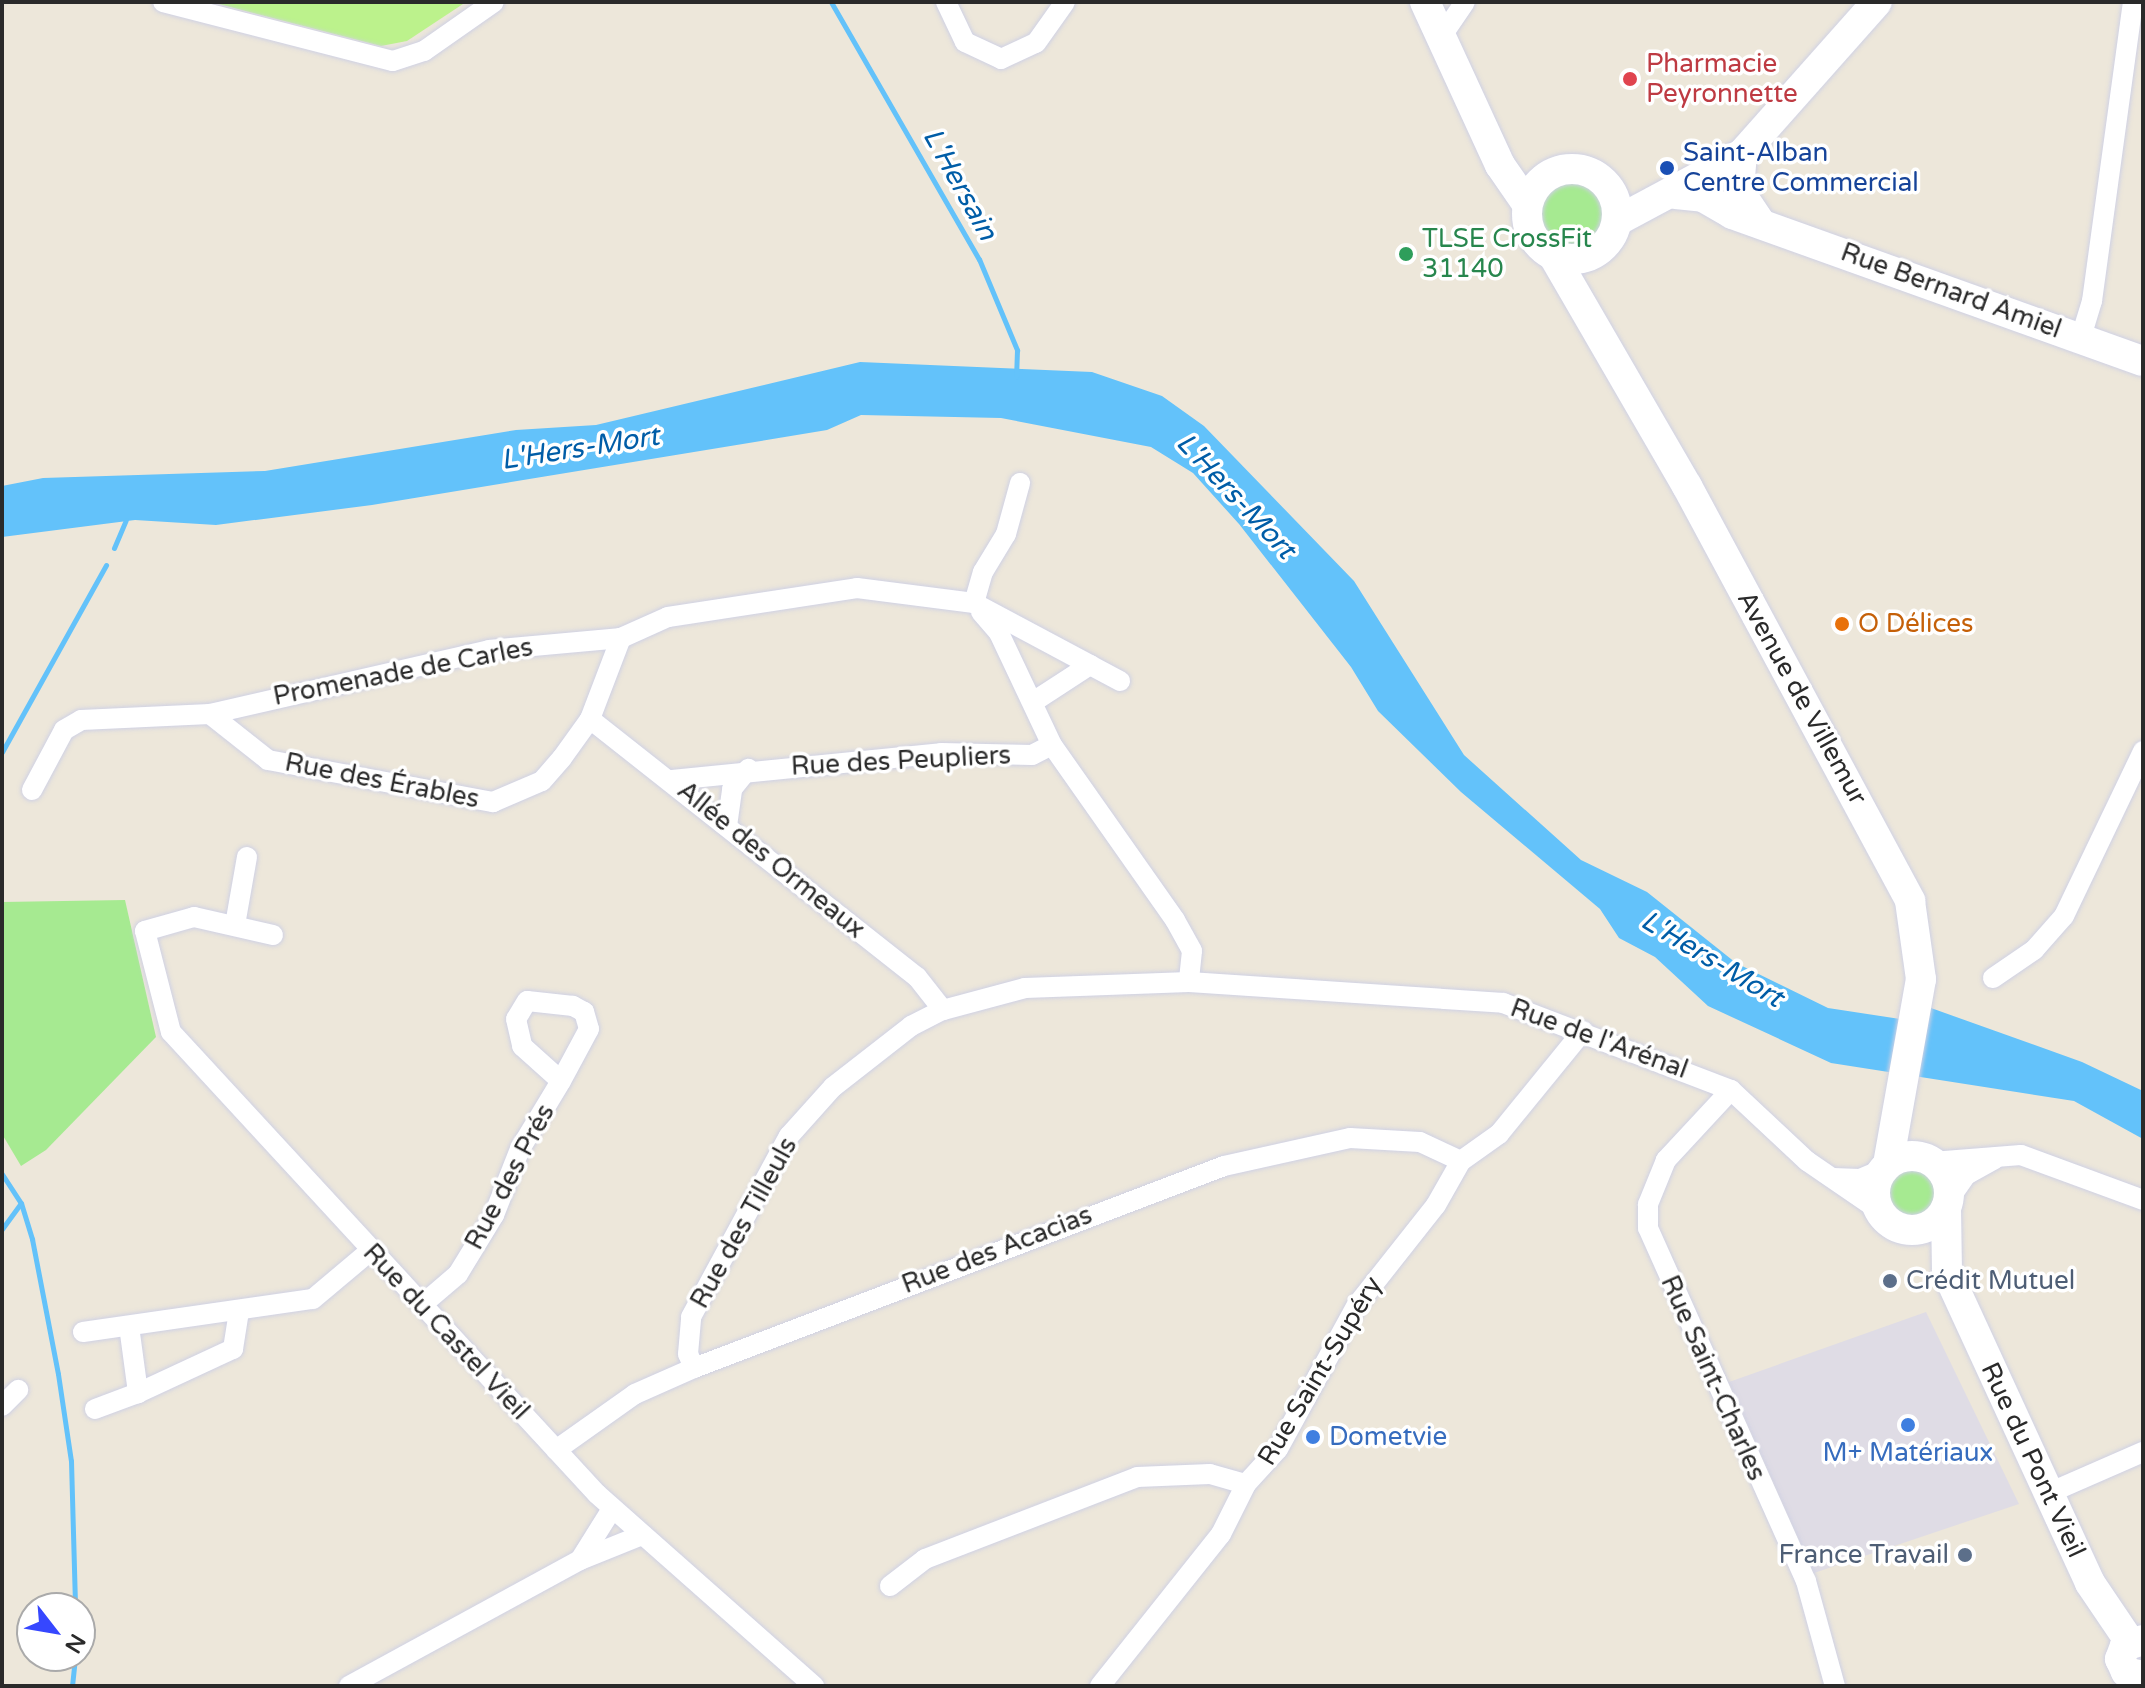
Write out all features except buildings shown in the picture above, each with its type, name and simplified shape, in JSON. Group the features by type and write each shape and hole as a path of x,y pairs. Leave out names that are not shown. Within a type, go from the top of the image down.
{"main road":[{"path":"1425,2 1494,146 1527,204 1529,230 1553,255 1577,259 1599,250"},
{"path":"1831,54 1844,2"},
{"path":"1592,317 1599,250 1617,221 1676,194 1749,147 1877,2"},
{"path":"1494,146 1523,164 1586,170 1607,184 1648,187 1749,147"},
{"path":"1749,147 1739,191 1759,221"},
{"path":"1527,204 1540,182 1561,169"},
{"path":"1607,184 1617,221"},
{"name":"Rue Bernard Amiel","path":"1676,194 1703,197 1759,221 2143,361"},
{"name":"Avenue de Villemur","path":"1553,255 1592,317 1897,872 1915,921 1921,979 1886,1166"},
{"path":"1902,1092 1928,1160 1946,1177 1948,1203 1934,1223 1907,1229 1880,1211 1875,1189 1886,1166 1909,1156 1928,1160"},
{"name":"Rue du Pont Vieil","path":"1947,1272 1948,1203"},
{"name":"Rue du Pont Vieil","path":"1907,1229 1947,1272 2090,1583 2136,1641"},
{"path":"2134,1679 2120,1659 2136,1641"}],"street":[{"path":"163,2 393,61 424,51 494,2"},
{"path":"946,2 965,42 1001,59 1036,43 1065,2"},
{"path":"1441,37 1465,2"},
{"path":"2081,337 2092,301 2130,2 2143,5"},
{"path":"974,603 983,572 1006,534 1020,483"},
{"name":"Promenade de Carles","path":"32,790 64,730 81,720 210,714 255,700 489,650 621,638 668,617 857,588 974,603"},
{"path":"974,603 1120,681"},
{"path":"974,603 999,633 1052,745 1175,920 1192,951 1189,982"},
{"name":"Rue des Érables","path":"210,714 268,760 493,802 542,781 590,719 621,638"},
{"path":"1033,702 1090,665"},
{"name":"Promenade de Carles","path":"244,741 255,700"},
{"name":"Allée des Ormeaux","path":"590,719 672,780 917,977 943,1010"},
{"name":"Rue des Peupliers","path":"672,780 748,769 941,753 1032,755 1052,745"},
{"path":"1993,978 2034,950 2064,916 2143,751"},
{"path":"727,826 732,789 748,769"},
{"path":"247,857 235,925 273,935"},
{"name":"Rue du Castel Vieil","path":"235,925 194,917 145,931 171,1032 370,1251 612,1509 814,1686"},
{"name":"Rue des Tilleuls","path":"694,1368 688,1354 691,1317 789,1136 871,1054 943,1010 1025,988 1189,982 1233,987"},
{"name":"Rue de l'Arénal","path":"1233,987 1503,1003 1731,1090 1833,1178 1880,1211"},
{"name":"Rue Saint-Supéry","path":"1100,1686 1221,1534 1246,1484 1278,1449 1357,1305 1436,1205 1461,1161 1499,1134 1583,1031"},
{"name":"Rue des Prés","path":"423,1304 465,1262 561,1081"},
{"name":"Rue Saint-Charles","path":"1731,1090 1666,1160 1651,1192 1648,1228 1806,1581 1835,1686"},
{"name":"Rue des Acacias","path":"556,1450 622,1402 694,1368 1224,1166 1350,1138 1420,1142 1461,1161"},
{"path":"1948,1203 1966,1175 1998,1157"},
{"path":"1928,1160 2043,1159 2143,1200"},
{"path":"1833,1178 1860,1179 1886,1166"},
{"path":"83,1332 313,1299 370,1251"},
{"path":"95,1409 138,1393 233,1349 239,1310"},
{"path":"129,1326 138,1393"},
{"path":"2,1406 18,1390"},
{"path":"2049,1493 2143,1452"},
{"path":"890,1586 925,1559 1137,1477 1210,1474 1246,1484"},
{"path":"580,1560 612,1509"},
{"path":"353,1685 580,1560 642,1535"}],"shaded area":[{"path":"1926,1312 2019,1504 1814,1573 1729,1382"}],"green space":[{"path":"211,2 466,2 407,41 381,46"},
{"path":"1566,182 1578,182 1595,191 1602,202 1602,226 1595,237 1578,246 1566,246 1554,241 1545,232 1540,220 1540,208 1545,196 1554,187"},
{"path":"125,900 156,1037 46,1150 21,1166 2,1134 2,902"},
{"path":"1913,1167 1930,1174 1937,1191 1930,1208 1913,1215 1896,1208 1889,1191 1896,1174"}],"water":[{"name":"L'Hers-Mort","path":"860,362 1092,372 1162,396 1204,426 1354,581 1464,755 1581,860 1647,892 1736,963 1828,1008 1900,1019 1931,1008 2082,1062 2143,1091 2143,1139 2074,1101 1831,1063 1708,1006 1655,957 1619,938 1600,909 1461,792 1378,711 1351,667 1239,524 1193,473 1151,447 1001,418 861,415 827,430 372,505 216,525 135,520 2,537 2,486 43,478 265,471 516,430 596,425"}],"waterway":[{"name":"L'Hersain","path":"831,2 979,259 1017,350 1016,377"},
{"path":"114,548 126,520"},
{"path":"2,752 106,565"},
{"path":"2,1174 21,1203 32,1239 58,1374 71,1461 75,1592"},
{"path":"2,1229 20,1204"},
{"path":"72,1686 73,1672"}],"place":[{"name":"Pharmacie Peyronnette","path":"1630,79"},
{"name":"Saint-Alban Centre Commercial","path":"1667,168"},
{"name":"TLSE CrossFit 31140","path":"1406,254"},
{"name":"O Délices","path":"1842,624"},
{"name":"Crédit Mutuel","path":"1890,1281"},
{"name":"M+ Matériaux","path":"1908,1425"},
{"name":"Dometvie","path":"1313,1437"},
{"name":"France Travail","path":"1965,1555"}]}
